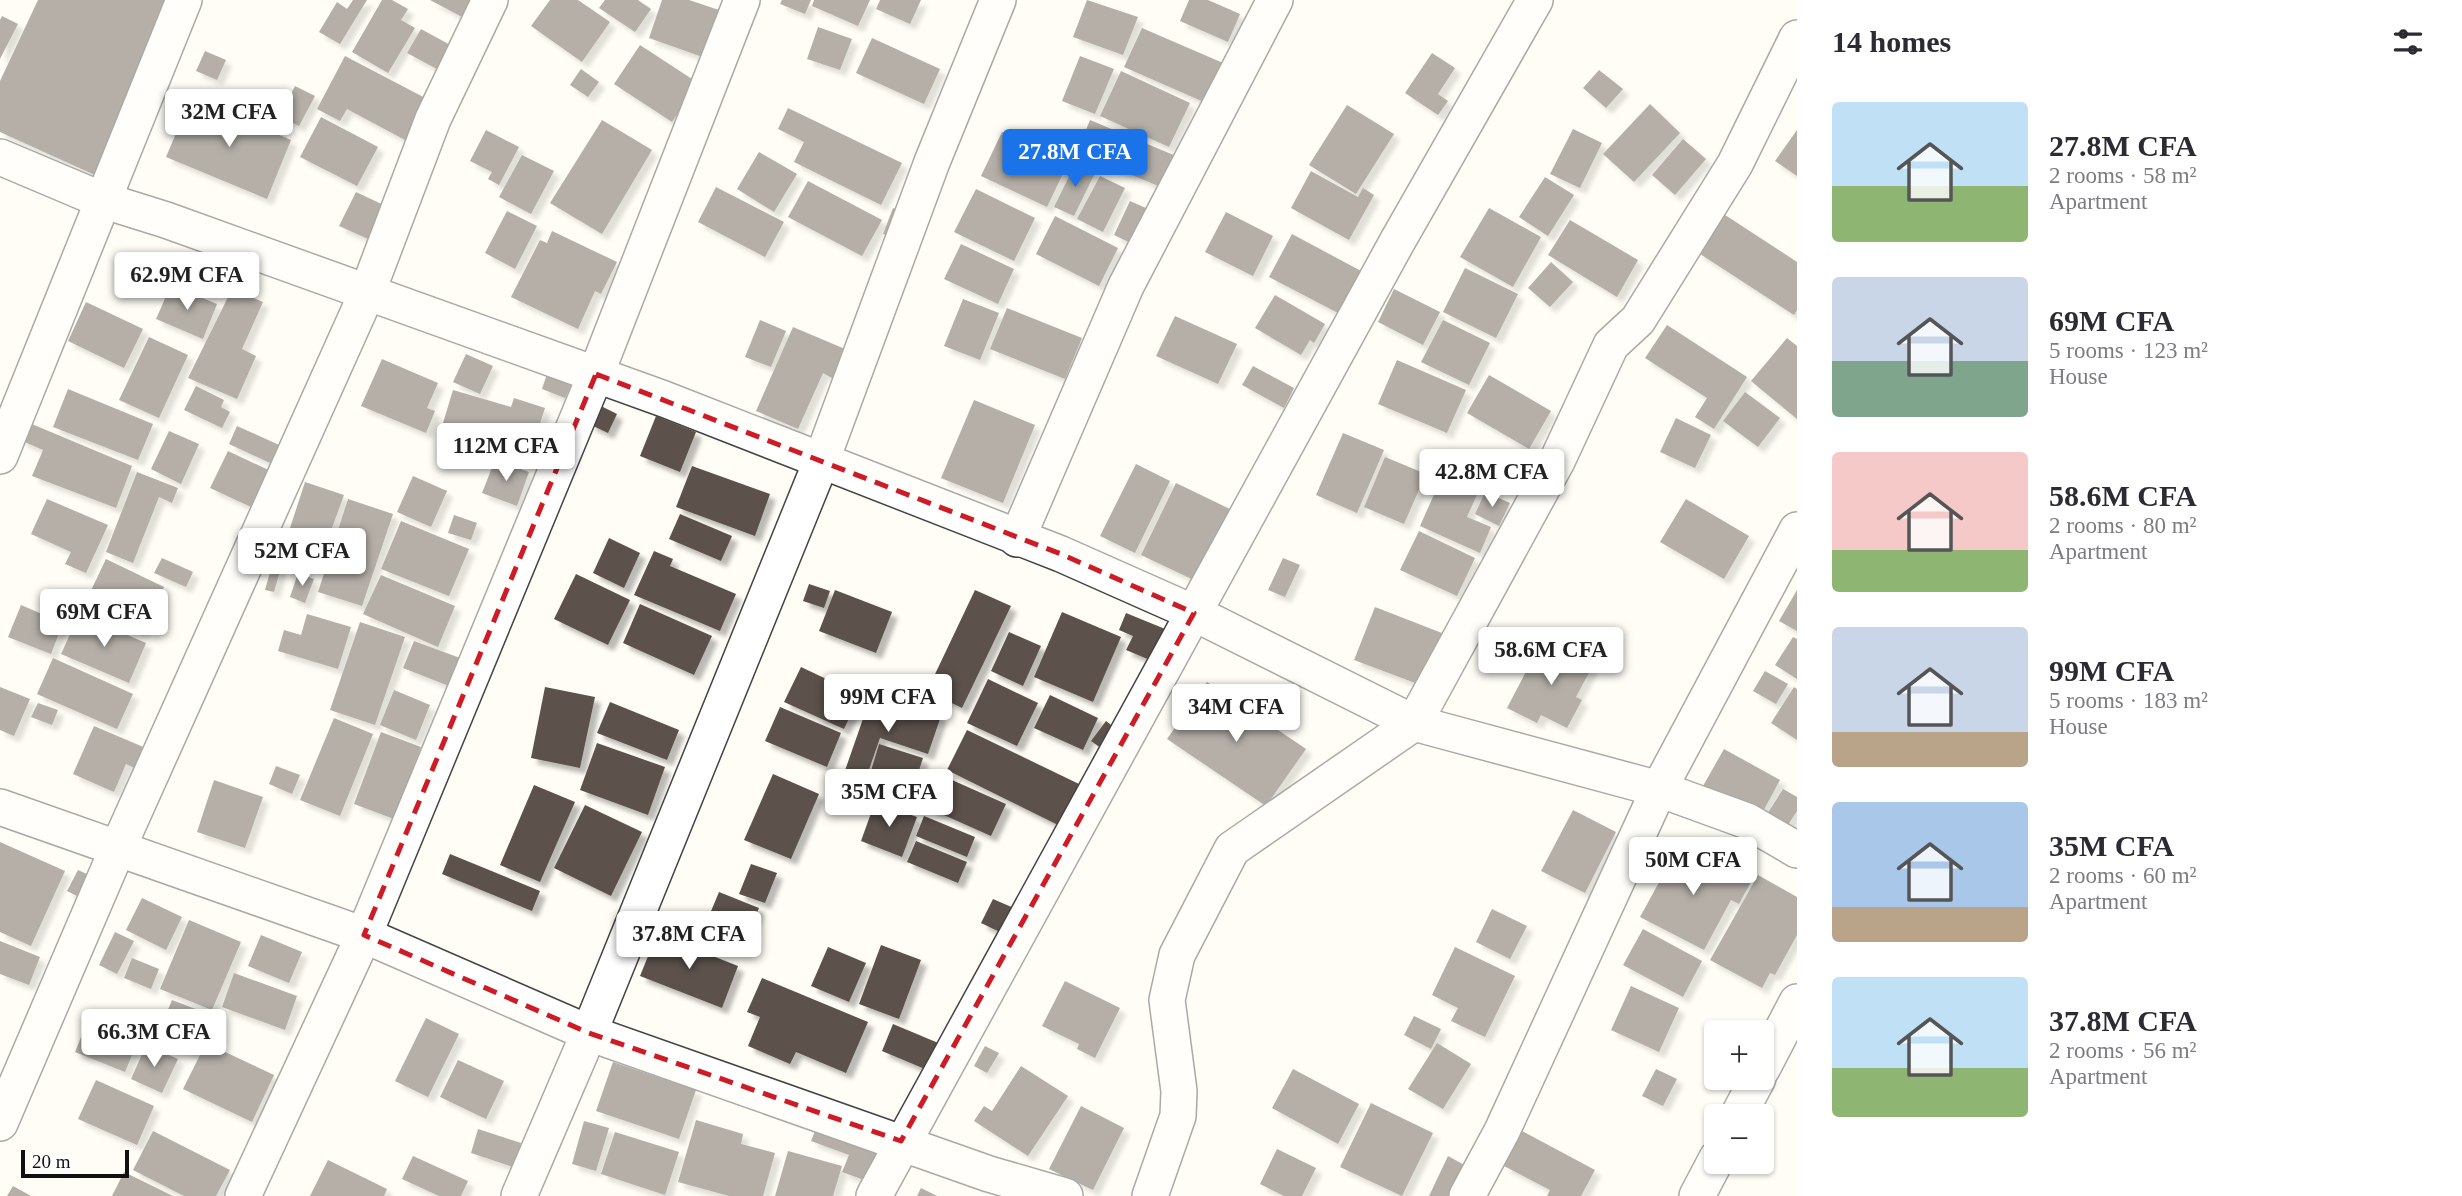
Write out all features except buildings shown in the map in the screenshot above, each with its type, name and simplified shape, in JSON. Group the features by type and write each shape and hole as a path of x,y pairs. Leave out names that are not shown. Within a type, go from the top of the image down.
{"street":[{"path":"0,456 184,0"},
{"path":"0,1123 117,850 367,293 433,119 490,0"},
{"path":"243,1196 364,935 596,374 742,0"},
{"path":"519,1196 589,1033 821,462 932,162 998,0"},
{"path":"1017,539 1126,286 1275,0"},
{"path":"874,1196 901,1141 1397,242 1535,0"},
{"path":"1150,1196 1178,1116 1179,1091 1167,1000 1177,955 1232,849 1415,723 1557,461 1611,345 1639,320 1735,164 1797,38"},
{"path":"0,157 102,201 166,220 596,374 1017,539 1062,554 1194,613 1415,723 1659,789 1747,821 1797,850"},
{"path":"1467,1196 1502,1131 1659,789 1797,530"},
{"path":"0,807 364,935 589,1033 989,1174 1065,1196"},
{"path":"1774,1046 1797,1002"},
{"path":"1697,1196 1708,1174"}],"highlighted area":[{"path":"596,374 1061,554 1194,613 901,1141 589,1033 364,935"}]}
